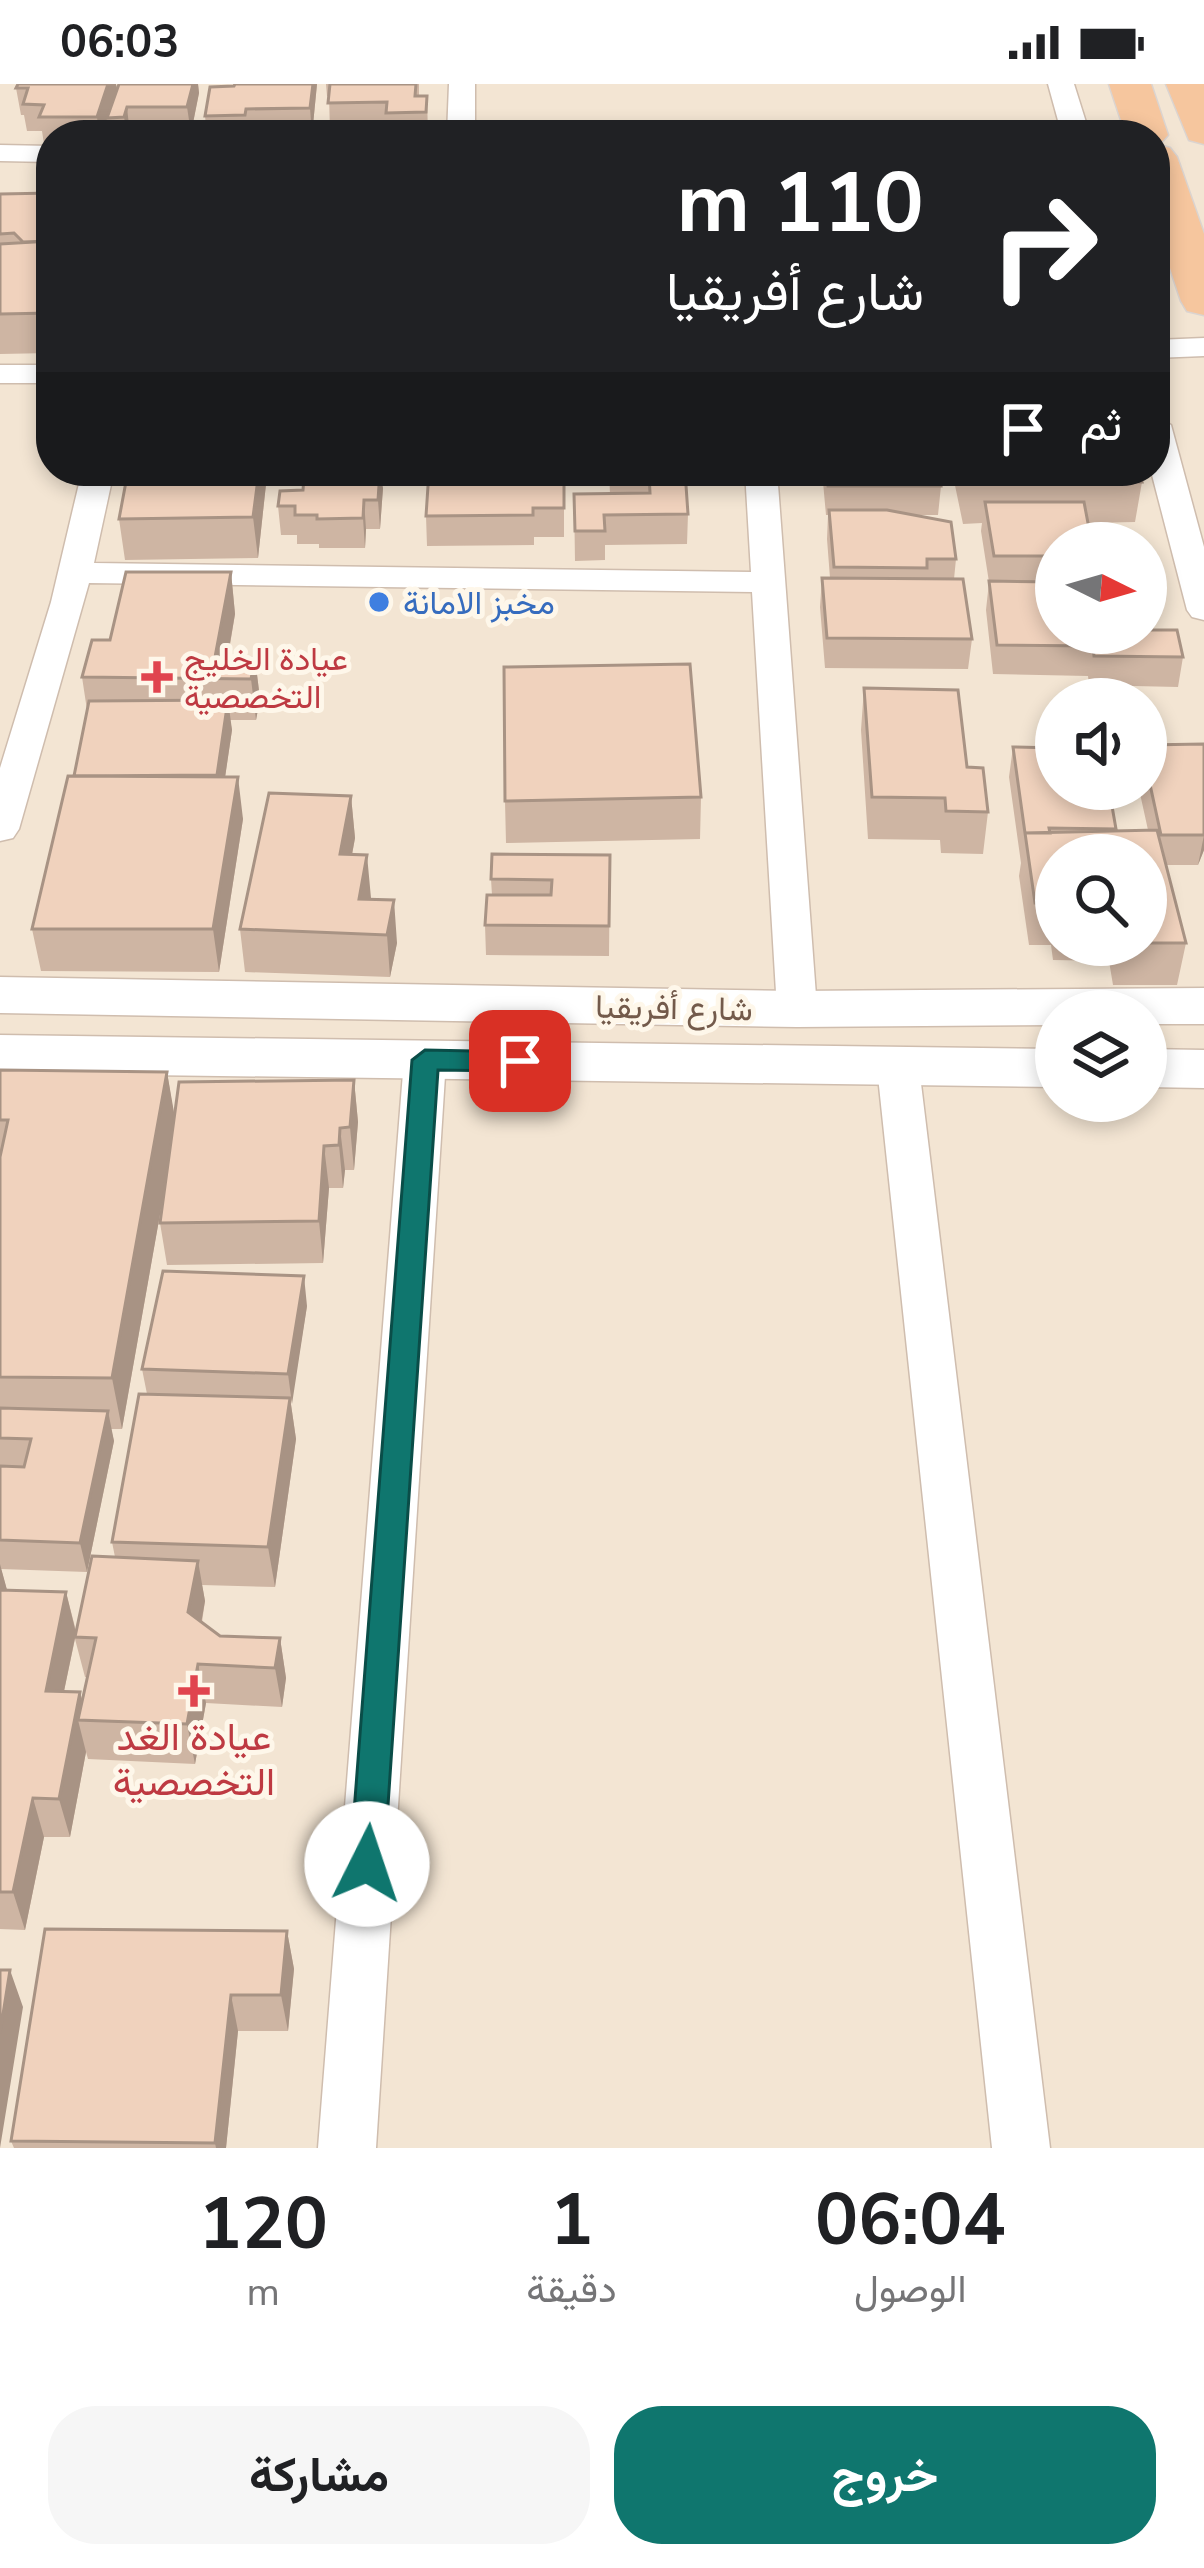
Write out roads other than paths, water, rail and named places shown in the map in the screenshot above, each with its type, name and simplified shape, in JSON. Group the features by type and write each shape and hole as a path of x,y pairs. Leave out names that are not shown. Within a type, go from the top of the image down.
{"highway":[{"path":"1130,84 1142,120"},
{"path":"1187,84 1204,130"},
{"path":"1170,202 1204,301"}],"street":[{"path":"461,120 462,84"},
{"path":"1061,84 1072,120"},
{"path":"0,153 36,154"},
{"path":"1170,348 1204,347"},
{"path":"0,374 36,374"},
{"path":"1170,482 1204,610"},
{"path":"0,829 94,486"},
{"path":"762,486 797,1009"},
{"path":"74,573 767,582"},
{"name":"شارع أفريقيا","path":"0,995 797,1009 1204,1006"},
{"name":"شارع أفريقيا","path":"0,1054 1035,1068"},
{"path":"347,2148 425,1060"},
{"path":"898,1067 1021,2148"},
{"path":"1167,1068 1204,1069"}],"place":[{"name":"مخبز الامانة","path":"379,602"},
{"name":"عيادة الخليج التخصصية","path":"157,677"},
{"name":"عيادة الغد التخصصية","path":"194,1691"}]}
